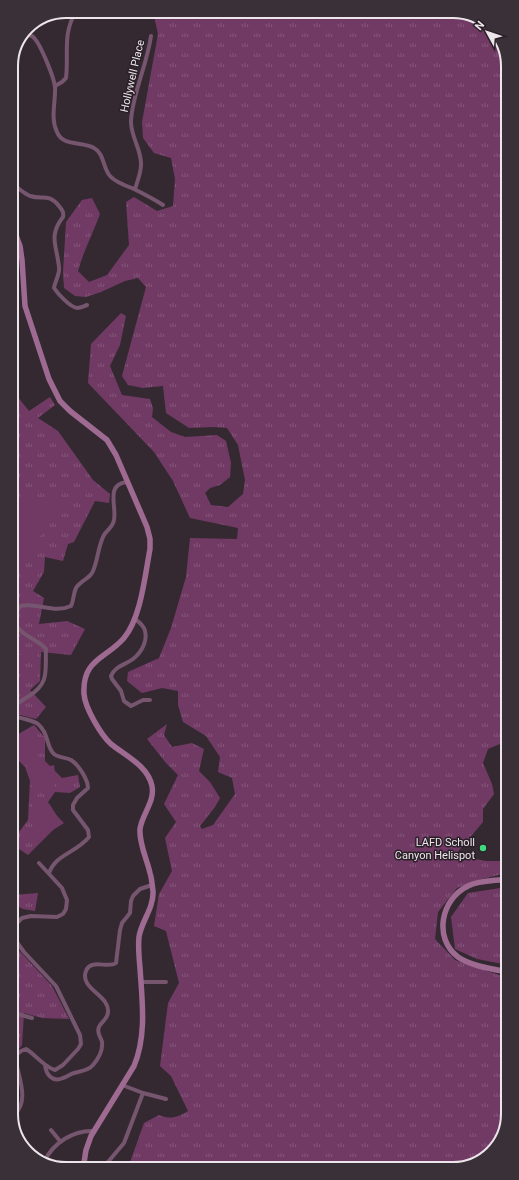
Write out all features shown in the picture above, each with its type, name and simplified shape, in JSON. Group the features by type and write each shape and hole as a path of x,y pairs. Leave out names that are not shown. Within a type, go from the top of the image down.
{"main road":[{"path":"18,241 22,260 25,306 49,379 60,401 70,411 107,440 128,482 147,527 150,539 150,549 135,619 124,638 93,663 87,672 84,683 84,696 87,705 103,736 142,767 152,786 151,802 142,822 140,838 150,873 153,897 139,936 142,1028 141,1044 134,1066 94,1131 86,1150 84,1162"},
{"path":"501,880 481,882 463,889 448,906 443,920 444,937 457,956 474,964 501,970"}],"street":[{"path":"55,86 66,78 68,31 72,18"},
{"path":"29,36 35,39 51,72 55,86 54,119 56,131 59,136 72,143 86,144 94,148 100,152 103,165 110,177 163,205"},
{"name":"Hollywell Place","path":"135,189 141,166 139,151 132,131 131,121 151,36"},
{"path":"18,187 32,196 44,196 51,198 63,211 63,217 56,228 55,236 59,267 54,288 59,295 73,307 79,308 88,305"},
{"path":"18,609 20,606 26,605 49,609 66,608 71,606 76,588 82,581 91,576 95,568 104,535 114,520 114,491 117,486 123,482 128,482"},
{"path":"135,619 144,627 146,639 144,645 133,659 117,668 111,676 121,692 124,701 128,705 131,706 144,700 150,700"},
{"path":"18,628 24,634 42,644 46,649 46,676 41,687 33,694 18,703"},
{"path":"18,718 36,723 41,727 47,736 48,744 52,752 60,758 71,760 78,767 88,783 88,788 77,798 73,805 73,810 88,830 89,837 84,844 54,863 49,874"},
{"path":"18,923 22,918 31,916 58,917 63,914 66,909 66,900 62,888 39,864"},
{"path":"45,1064 46,1073 51,1078 62,1079 71,1074 87,1070 93,1066 100,1054 102,1043 98,1032 99,1027 108,1014 108,1008 105,1002 87,984 85,977 86,972 88,968 96,964 116,964 120,930 122,923 130,913 133,896 140,889 152,885"},
{"path":"18,944 56,986 80,1035 81,1044 63,1066 56,1070 51,1069 26,1049 21,1050 18,1053"},
{"path":"141,982 166,982"},
{"path":"18,1014 32,1018"},
{"path":"18,1072 23,1098 21,1106 18,1110"},
{"path":"122,1085 143,1093 166,1099"},
{"path":"108,1162 124,1143 143,1093"},
{"path":"51,1130 60,1141"},
{"path":"47,1158 52,1148 60,1141 85,1131 94,1131"}],"green space":[{"path":"155,18 456,18 477,24 487,32 496,45 500,57 501,744 488,749 483,763 492,784 494,794 483,809 483,822 455,855 461,862 470,858 486,861 501,861 501,874 478,880 457,888 438,912 435,939 455,960 501,976 501,1120 496,1135 489,1146 477,1156 459,1162 130,1162 144,1123 159,1115 174,1117 188,1111 171,1076 160,1066 168,1003 179,983 166,931 154,926 159,894 172,871 165,838 176,822 164,804 178,775 166,763 147,739 167,724 164,735 172,747 192,743 204,749 199,771 210,782 220,798 200,826 202,829 213,825 235,794 232,778 218,772 220,757 206,736 183,722 178,705 178,691 162,688 142,693 127,681 128,672 159,658 171,628 186,577 190,538 237,539 238,528 190,518 173,481 154,452 88,383 91,344 121,313 126,316 120,345 110,366 122,395 150,399 153,408 152,417 171,432 185,437 217,435 226,441 231,463 230,477 220,485 210,488 205,493 211,505 228,507 243,494 245,480 238,445 227,428 189,428 166,413 163,386 143,388 128,385 122,376 146,287 138,278 125,281 86,297 75,296 64,288 63,273 66,222 82,200 92,198 100,214 78,271 89,282 107,275 129,245 126,202 134,197 157,211 173,206 175,179 171,158 154,153 143,138 142,122 158,34"},
{"path":"18,397 29,411 50,397 55,405 38,418 58,431 93,480 110,494 109,503 95,501 74,542 68,544 63,561 45,557 44,572 33,591 44,598 39,624 67,621 85,629 71,655 41,652 40,681 30,690 46,707 36,719 18,714"},
{"path":"68,497 18,568 18,504"},
{"path":"18,655 22,655 22,670 18,676"},
{"path":"34,725 45,738 45,761 62,778 78,775 80,787 70,793 55,792 48,802 61,822 28,855 18,848 19,832 28,820 30,781 25,767 18,760 18,734"},
{"path":"28,731 38,737 39,739 34,742 42,763 49,766 54,765 56,780 54,791 46,805 64,823 33,843 39,826 32,804 48,796 29,784 32,783 30,773 28,774 25,762 18,757 18,735"},
{"path":"501,888 501,964 477,959 455,949 451,917 468,893"},
{"path":"38,893 35,911 18,906 18,895"},
{"path":"18,949 52,986 69,1019 42,1018 24,1013 22,1045 18,1050"}],"place":[{"name":"LAFD Scholl Canyon Helispot","path":"483,848"}]}
